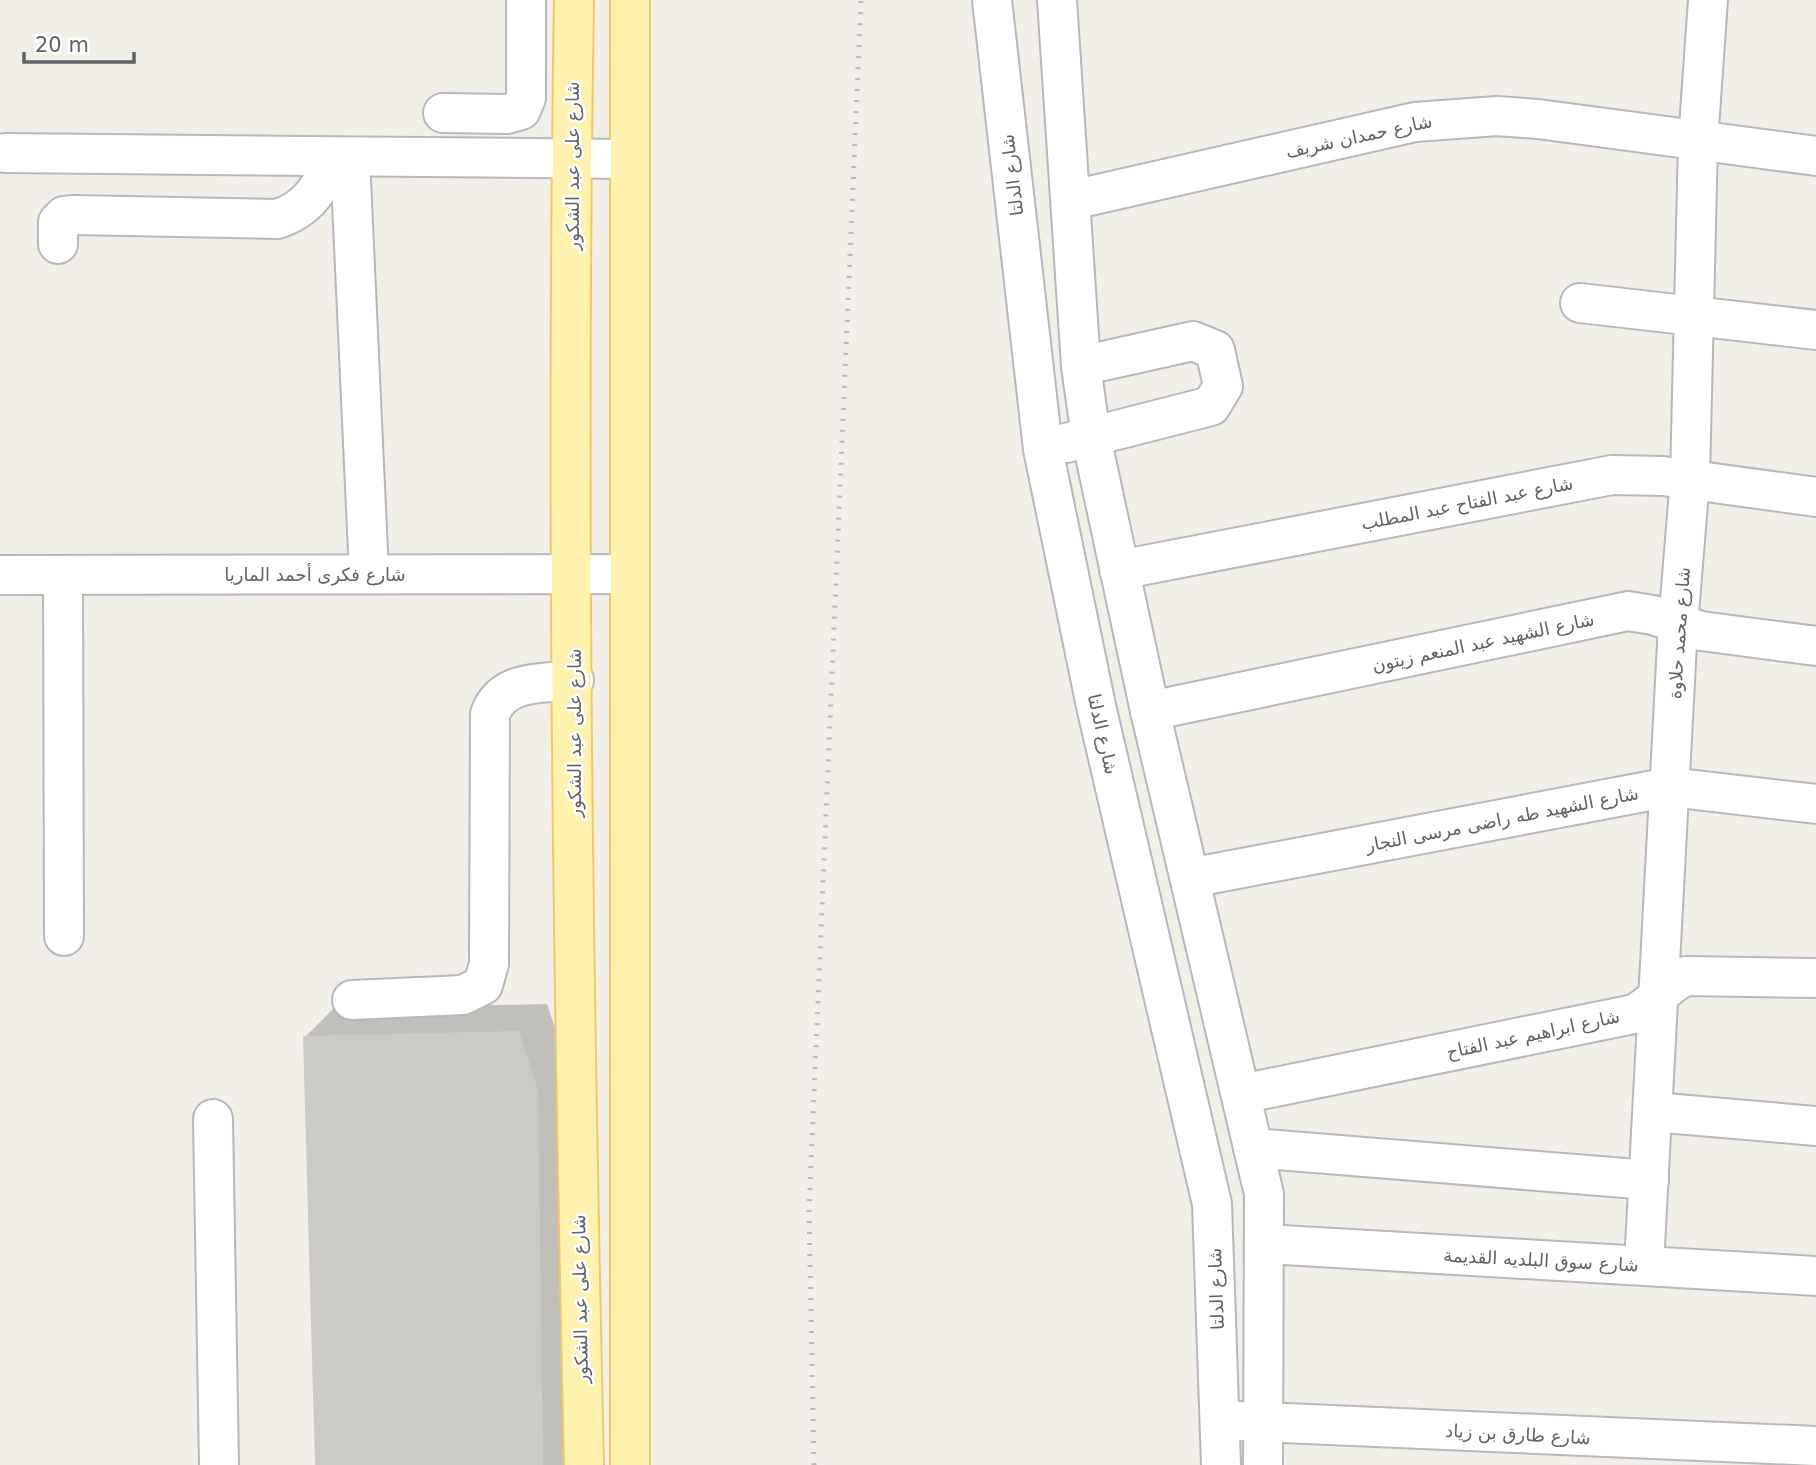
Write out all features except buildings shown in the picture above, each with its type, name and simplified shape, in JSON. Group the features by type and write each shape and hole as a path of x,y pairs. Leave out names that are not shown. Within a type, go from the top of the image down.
{"main road":[{"name":"شارع على عبد الشكور","path":"574,0 571,160 575,1073 584,1465"},
{"path":"629,1465 630,0"}],"street":[{"path":"443,113 515,113 525,104 526,0"},
{"name":"شارع الدلتا","path":"992,0 1043,449 1096,706 1208,1178 1214,1229 1221,1465"},
{"path":"1057,0 1073,216 1081,374 1091,437 1150,711 1264,1194 1266,1244 1263,1465"},
{"name":"شارع محمد حلاوة","path":"1644,1265 1678,625 1690,479 1698,141 1708,0"},
{"path":"494,114 494,160"},
{"name":"شارع حمدان شريف","path":"1021,242 1073,216 1415,122 1456,117 1538,119 1816,156"},
{"path":"5,153 494,160 629,159"},
{"path":"58,244 58,222 64,216 285,217 304,206 342,157"},
{"path":"342,157 369,574"},
{"path":"1580,303 1816,330"},
{"path":"1036,391 1081,374 1193,341 1215,351 1223,379 1222,392 1211,406 1043,449"},
{"name":"شارع عبد الفتاح عبد المطلب","path":"1119,570 1612,475 1690,479 1816,497"},
{"name":"شارع فكرى أحمد الماريا","path":"0,575 629,574"},
{"path":"63,575 64,936"},
{"name":"شارع الشهيد عبد المنعم زيتون","path":"1150,711 1628,611 1654,615 1700,631 1816,646"},
{"path":"352,1000 463,995 482,985 489,964 490,714 495,701 504,692 516,687 574,680"},
{"name":"شارع الشهيد طه راضى مرسى النجار","path":"1190,878 1670,787 1816,804"},
{"name":"شارع ابراهيم عبد الفتاح","path":"1241,1094 1634,1014 1659,996 1675,980 1698,974 1816,978"},
{"path":"1653,1112 1816,1126"},
{"path":"213,1119 219,1465"},
{"path":"1253,1148 1649,1180"},
{"name":"شارع سوق البلديه القديمة","path":"1266,1244 1816,1276"},
{"name":"شارع طارق بن زياد","path":"1221,1421 1264,1421 1607,1451 1816,1446"}],"railway":[{"path":"814,1465 809,1211 861,0"}]}
